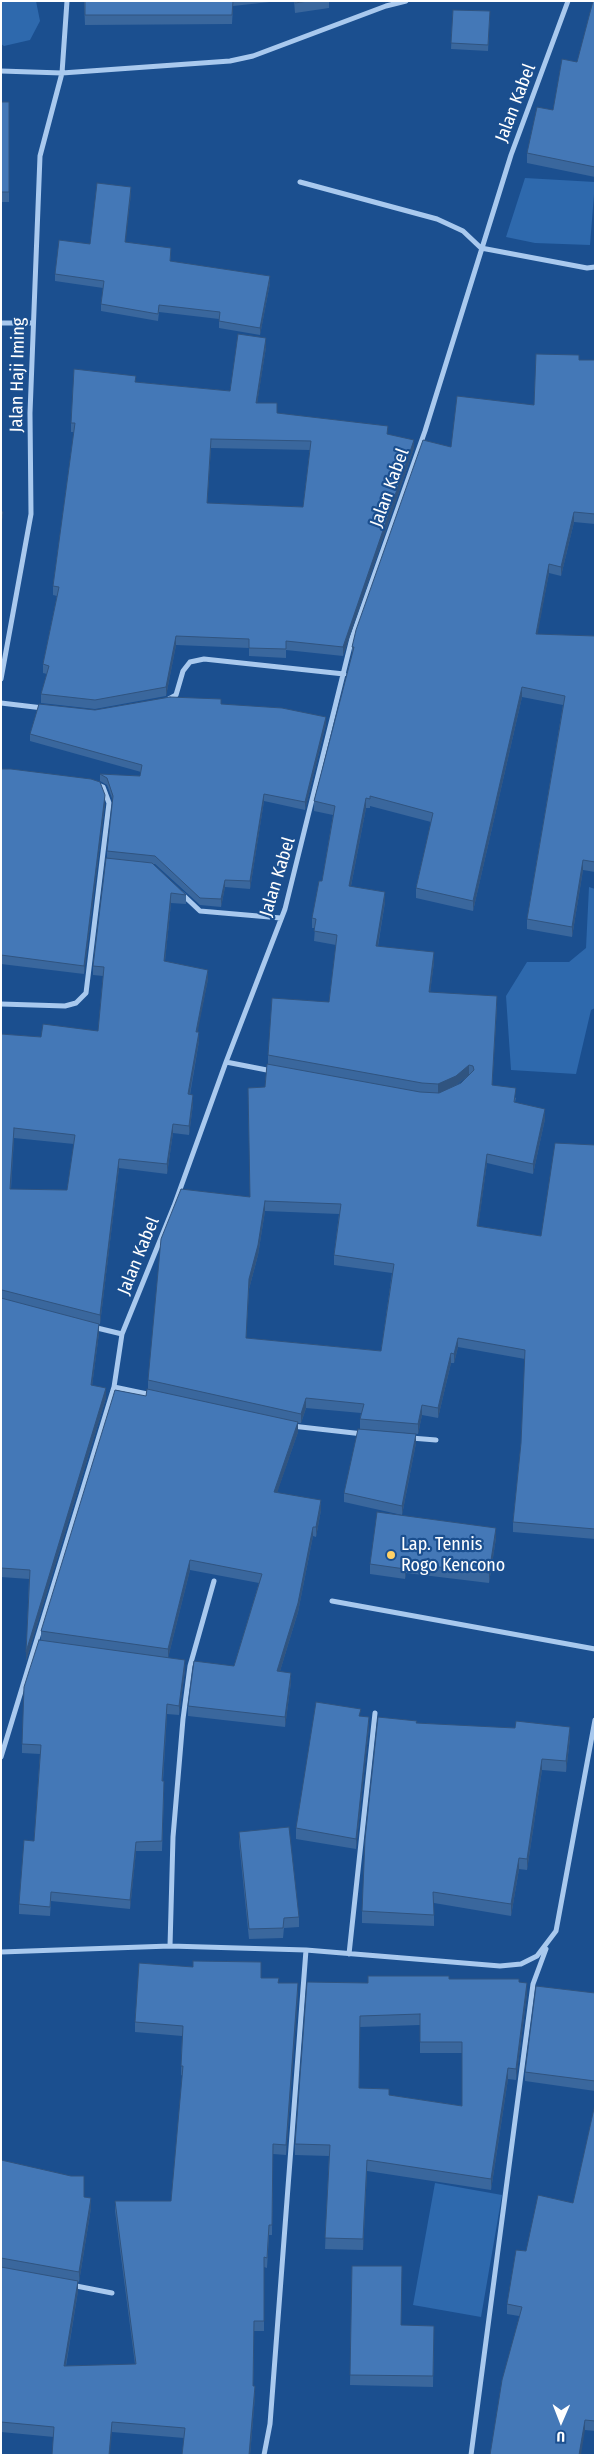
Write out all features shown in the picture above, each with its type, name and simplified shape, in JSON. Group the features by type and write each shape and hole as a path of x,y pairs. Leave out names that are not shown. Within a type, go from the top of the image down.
{"street":[{"name":"Jalan Haji Iming","path":"1,679 30,514 30,413 40,156 62,73 67,1"},
{"path":"1,70 62,73 199,64 253,56 386,6 406,1"},
{"name":"Jalan Kabel","path":"1,1757 114,1386 122,1334 174,1206 281,918 300,854 352,638 425,431 511,155 568,1"},
{"path":"300,182 437,219 463,230 481,248 587,268 595,267"},
{"path":"1,323 33,323"},
{"path":"158,701 168,700 176,695 183,671 190,662 204,659 344,674"},
{"path":"1,703 46,709"},
{"path":"1,1004 65,1006 76,1003 86,993 109,803 103,787 92,783"},
{"path":"102,862 111,863"},
{"path":"174,886 200,911 281,918"},
{"path":"226,1062 274,1071"},
{"path":"84,1325 122,1334"},
{"path":"114,1386 161,1397"},
{"path":"282,1424 301,1428 370,1434"},
{"path":"407,1438 436,1440"},
{"path":"170,1946 173,1837 183,1719 190,1666 214,1581"},
{"path":"332,1601 595,1649"},
{"path":"36,1644 46,1645"},
{"path":"182,1665 190,1666"},
{"path":"349,1954 375,1713"},
{"path":"1,1952 170,1946 306,1950 500,1966 521,1964 537,1956 556,1931 595,1720"},
{"path":"471,2455 533,1984 548,1944"},
{"path":"264,2455 270,2424 306,1950"},
{"path":"66,2284 112,2293"}],"shaded area":[{"path":"1,1 36,1 40,21 30,40 4,46 1,44"},
{"path":"525,178 595,182 590,245 535,243 506,237"},
{"path":"589,887 595,889 595,1008 591,1010 576,1074 511,1070 506,996 527,962 569,962 586,948"},
{"path":"435,2183 502,2195 481,2317 413,2305"}],"building":[{"path":"85,1 233,1 232,15 85,15"},
{"path":"593,1 595,1 595,167 527,153 537,107 553,110 562,59 577,62"},
{"path":"453,10 490,11 488,45 451,43"},
{"path":"1,102 9,102 9,192 1,192"},
{"path":"97,183 131,187 125,242 171,248 170,261 270,276 260,328 219,321 220,312 159,305 158,314 101,304 104,281 55,274 59,240 90,244"},
{"path":"238,334 266,338 256,403 277,403 277,413 388,426 387,434 414,440 343,647 286,641 286,649 249,648 249,639 176,636 166,687 95,700 41,694 49,666 43,664 59,587 53,586 75,423 71,423 74,369 136,376 135,382 230,391","holes":["211,439 311,441 303,507 207,503"]},
{"path":"536,354 579,355 579,360 595,360 595,514 574,512 561,567 549,564 536,634 595,636 595,862 583,860 572,927 527,919 565,696 522,687 473,901 416,888 433,813 370,796 370,799 366,798 349,886 385,892 376,946 434,952 429,992 497,996 492,1085 516,1088 514,1102 545,1109 533,1164 487,1154 477,1226 541,1236 555,1143 595,1145 595,1529 513,1522 521,1443 525,1350 458,1338 454,1354 451,1353 438,1408 422,1405 418,1424 360,1419 364,1404 306,1398 301,1414 148,1380 161,1239 181,1189 250,1197 248,1088 265,1087 267,1064 420,1092 439,1093 461,1083 474,1070 473,1066 469,1065 456,1076 438,1084 422,1083 268,1055 272,998 329,1002 337,935 314,931 316,919 312,918 319,881 322,881 335,806 314,801 354,647 352,647 356,630 423,440 451,447 457,396 534,405","holes":["265,1201 341,1204 334,1255 394,1264 381,1351 246,1338 249,1279 258,1245"]},
{"path":"170,697 221,699 221,704 282,708 326,717 305,802 264,794 250,881 225,880 221,899 200,898 155,856 107,851 113,796 107,778 100,774 140,776 142,765 30,734 39,704 95,710"},
{"path":"1,769 91,779 100,782 105,795 84,966 1,955"},
{"path":"106,858 152,863 186,895 171,893 164,961 208,970 196,1032 199,1032 188,1094 193,1095 189,1126 173,1124 167,1164 119,1159 100,1315 1,1290 1,1034 41,1037 43,1024 98,1031 104,967 93,966","holes":["14,1128 75,1135 67,1190 10,1189"]},
{"path":"1,1298 99,1324 91,1385 106,1388 26,1652 30,1570 1,1568"},
{"path":"147,1389 298,1422 274,1492 321,1500 316,1527 313,1527 298,1603 277,1671 291,1673 285,1717 188,1706 194,1661 234,1666 262,1574 190,1560 168,1649 41,1631 115,1390 146,1396"},
{"path":"358,1429 416,1434 402,1506 344,1493"},
{"path":"377,1512 496,1528 489,1573 406,1563 405,1569 370,1564"},
{"path":"39,1640 185,1660 179,1706 167,1704 162,1781 164,1781 162,1841 136,1842 130,1900 51,1892 50,1907 19,1904 24,1840 34,1841 41,1745 22,1744 24,1687"},
{"path":"316,1702 361,1709 359,1716 369,1717 356,1839 296,1828"},
{"path":"378,1717 417,1721 416,1723 515,1728 516,1721 570,1727 566,1761 542,1759 527,1859 519,1858 511,1904 433,1892 434,1915 362,1911 365,1839"},
{"path":"289,1827 299,1917 284,1918 283,1928 249,1929 239,1832"},
{"path":"193,1961 261,1962 261,1978 279,1978 278,1983 298,1983 286,2145 273,2144 272,2225 269,2225 267,2258 264,2257 264,2321 254,2321 253,2386 255,2386 249,2455 182,2455 185,2428 112,2422 109,2455 52,2455 54,2427 1,2422 1,2267 78,2281 64,2366 136,2364 115,2201 171,2201 183,2066 181,2066 183,2026 135,2022 139,1963 193,1967"},
{"path":"368,1976 449,1976 449,1979 519,1979 519,1982 527,1983 516,2069 508,2068 491,2179 367,2160 363,2239 325,2238 330,2145 295,2144 307,1982 368,1983","holes":["420,2014 420,2042 462,2042 462,2106 389,2095 389,2089 359,2088 360,2016"]},
{"path":"536,1986 595,1993 595,2081 525,2072"},
{"path":"595,2104 595,2421 585,2420 579,2455 490,2455 502,2380 522,2307 507,2304 516,2250 526,2251 538,2195 573,2203"},
{"path":"1,2160 71,2176 84,2176 84,2197 91,2198 79,2272 1,2258"},
{"path":"352,2266 402,2266 401,2325 434,2326 433,2376 350,2375"}],"place":[{"name":"Lap. Tennis Rogo Kencono","path":"391,1555"}]}
